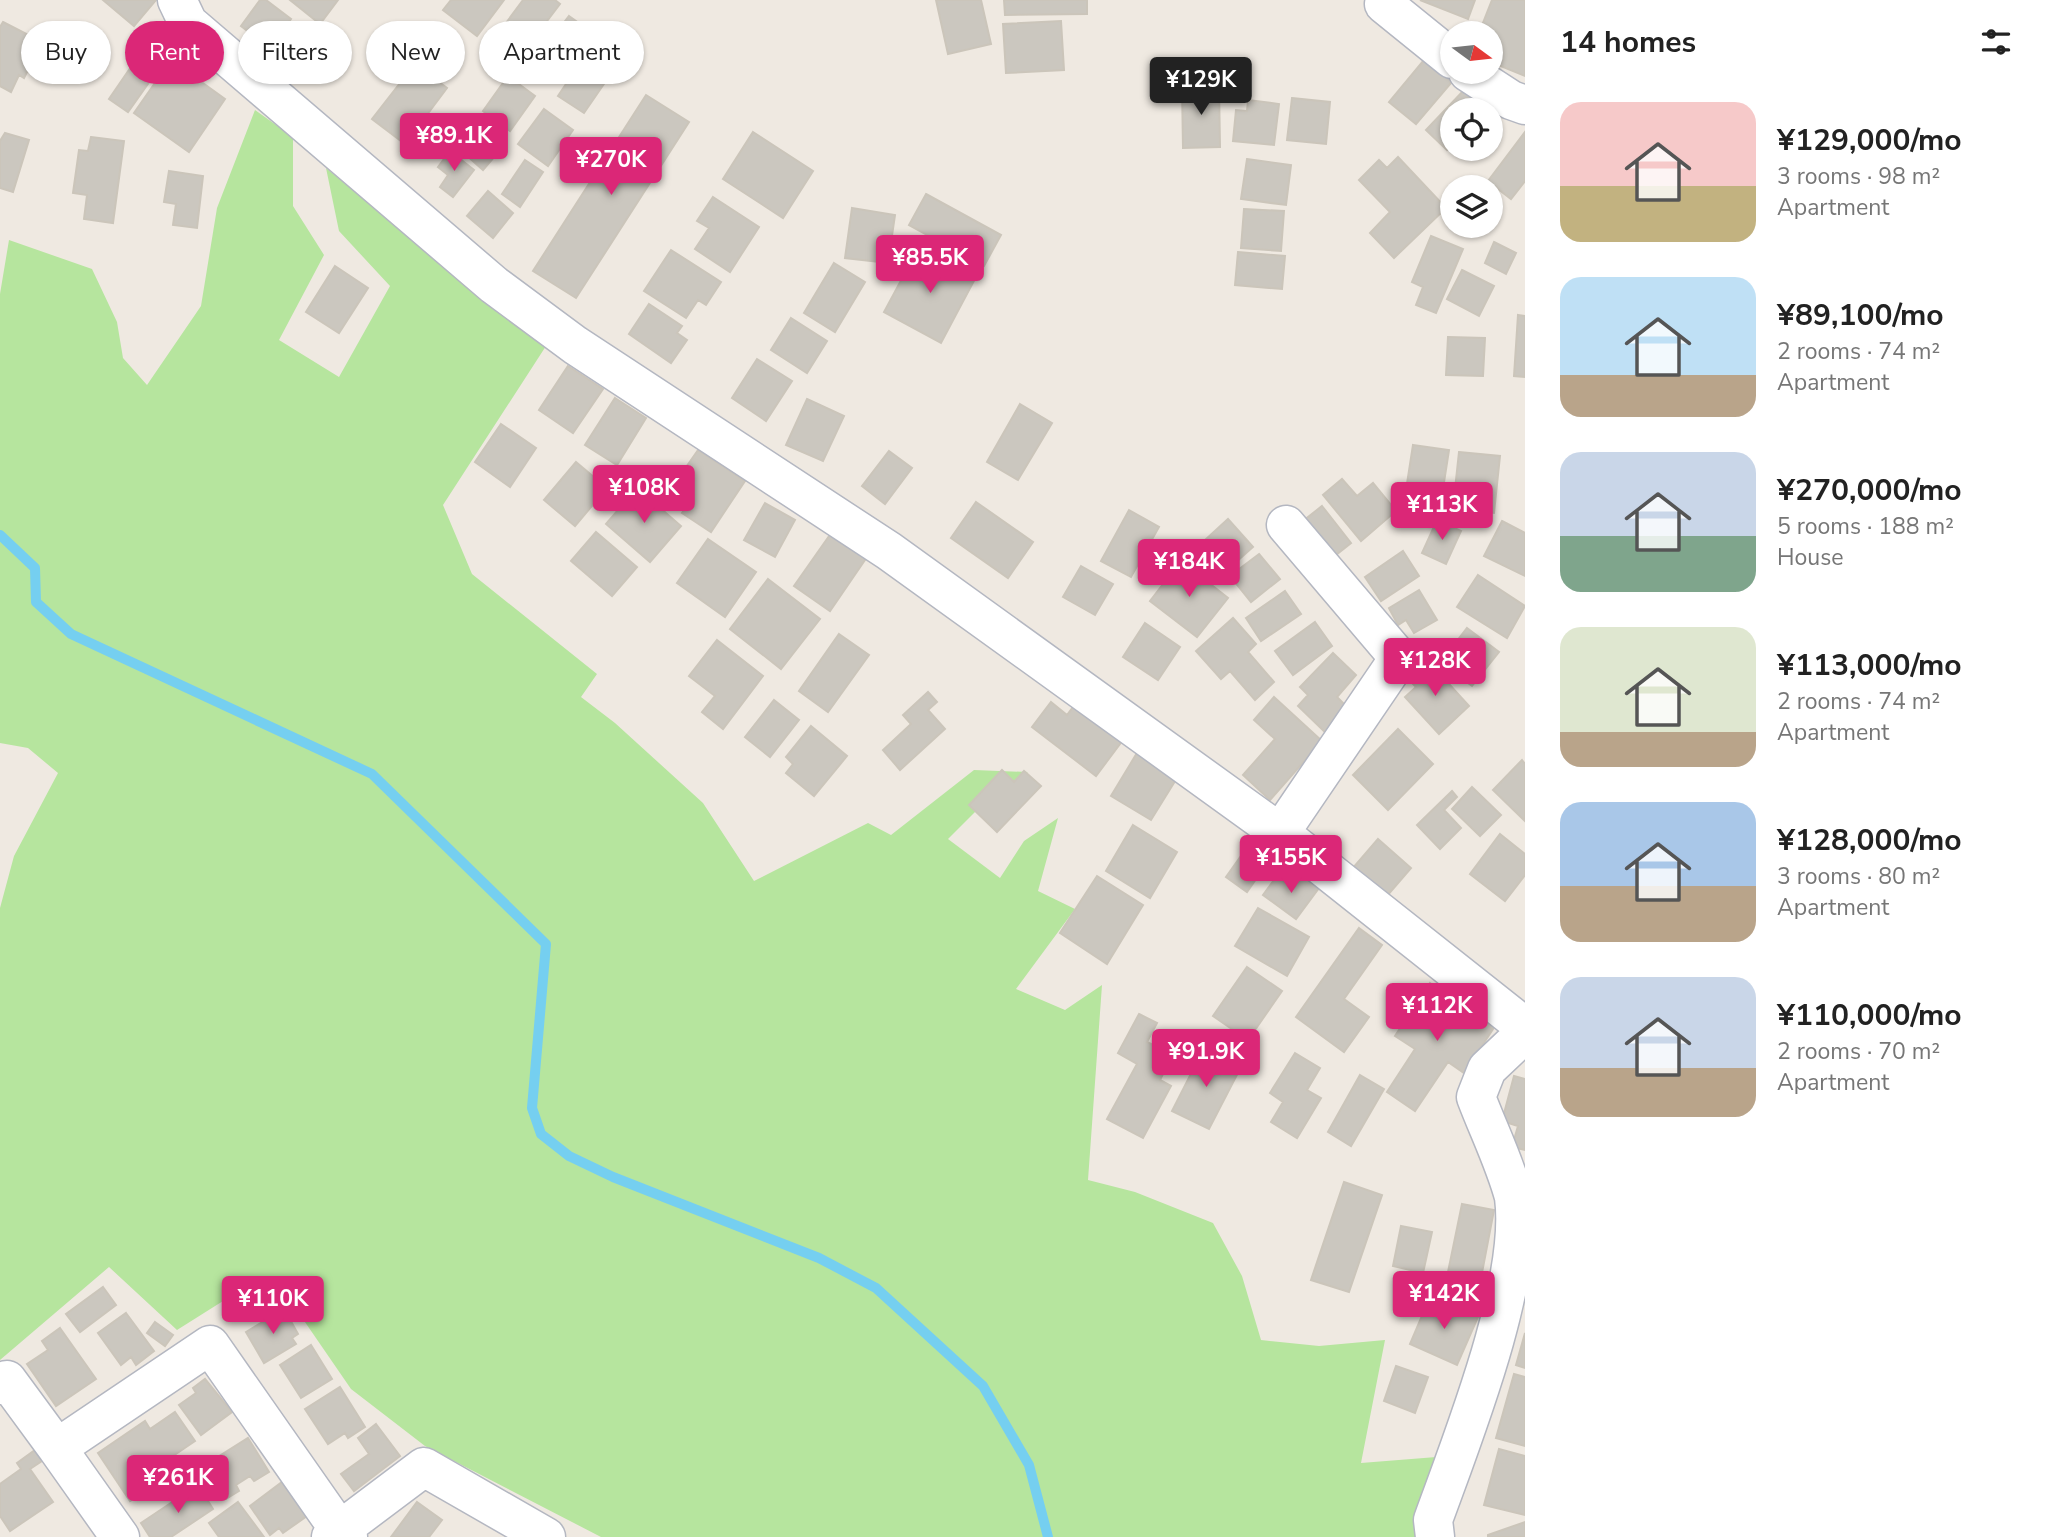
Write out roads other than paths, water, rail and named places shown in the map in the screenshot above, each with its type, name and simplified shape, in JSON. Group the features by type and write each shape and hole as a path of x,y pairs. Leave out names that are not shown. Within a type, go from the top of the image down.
{"street":[{"path":"177,0 188,23 494,285 575,345 889,551 1280,833 1525,1027"},
{"path":"1385,0 1384,4 1440,49"},
{"path":"1486,84 1511,100 1525,105"},
{"path":"1280,833 1399,658 1286,525"},
{"path":"1435,1537 1433,1520 1489,1368 1514,1285 1518,1231 1515,1198 1476,1097 1486,1069 1525,1033"},
{"path":"57,1448 210,1345 340,1535 424,1467 545,1537"},
{"path":"0,1385 7,1380 120,1537"}],"waterway":[{"path":"0,535 35,568 36,602 71,634 372,774 546,944 532,1108 541,1134 569,1156 613,1177 819,1258 876,1288 983,1386 1029,1465 1048,1537"}]}
